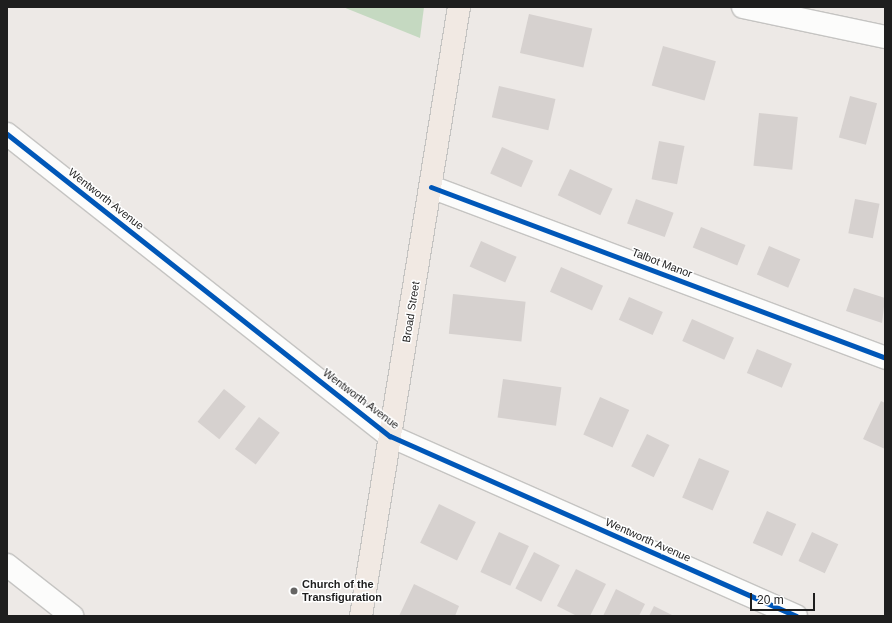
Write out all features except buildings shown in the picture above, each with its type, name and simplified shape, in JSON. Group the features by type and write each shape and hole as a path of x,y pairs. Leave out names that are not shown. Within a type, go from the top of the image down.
{"main road":[{"name":"Broad Street","path":"361,616 459,7"}],"street":[{"path":"743,7 885,37"},
{"name":"Wentworth Avenue","path":"7,134 390,436 796,616"},
{"name":"Talbot Manor","path":"431,187 885,358"},
{"path":"7,565 72,616"}],"green space":[{"path":"343,7 424,7 420,38"}],"cycle path":[{"path":"7,134 390,436 796,616"},
{"path":"431,187 885,358"}],"place":[{"name":"Church of the Transfiguration","path":"294,591"}]}
